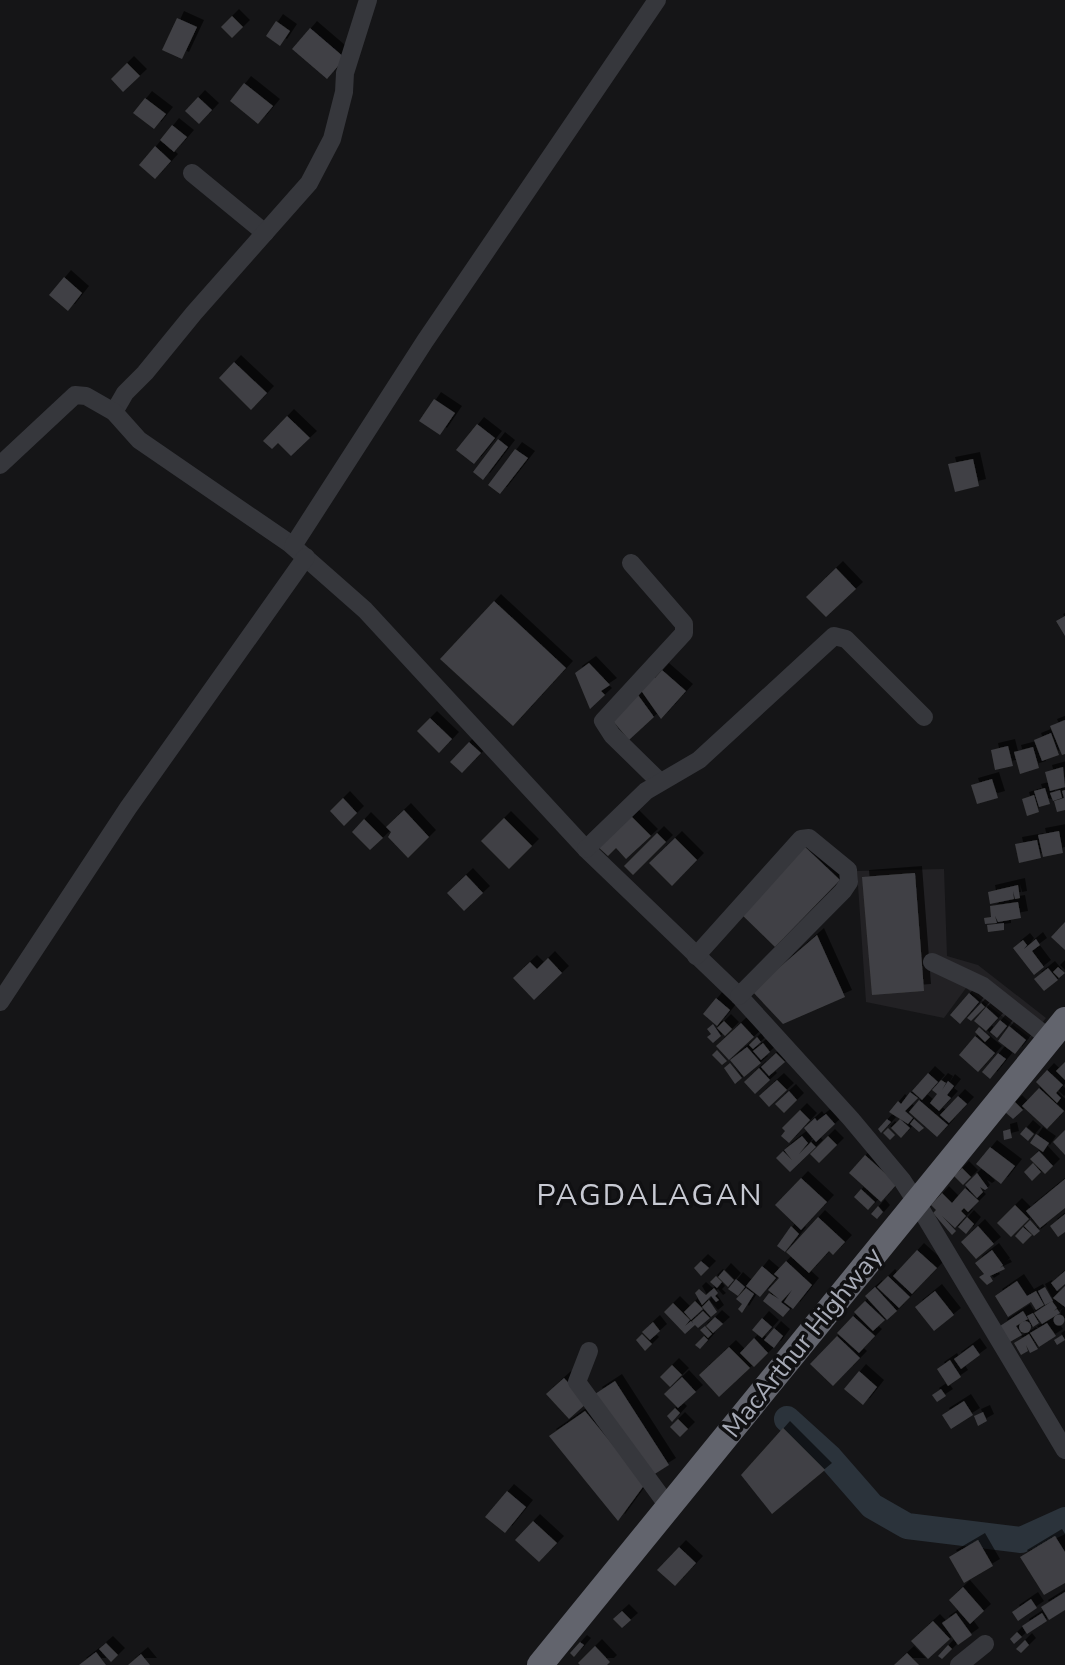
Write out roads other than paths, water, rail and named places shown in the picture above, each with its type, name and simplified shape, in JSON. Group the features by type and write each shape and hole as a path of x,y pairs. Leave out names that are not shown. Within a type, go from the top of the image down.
{"highway":[{"name":"MacArthur Highway","path":"540,1665 1057,1030"}],"street":[{"path":"114,412 125,393 309,183 332,139 344,92 345,73 368,0"},
{"path":"0,1002 300,551 425,341 657,0"},
{"path":"192,173 265,233"},
{"path":"0,465 75,395 86,396 114,412 139,440 300,551 365,610 586,849 739,996 902,1180 1065,1450"},
{"path":"631,563 684,624 684,633 603,721 612,735 660,782"},
{"path":"586,849 646,791 699,760 834,636 846,639 924,717"},
{"path":"696,956 801,839 809,838 848,870 849,882 843,891 739,996"},
{"path":"932,962 983,986 1057,1030"},
{"path":"589,1351 577,1382 668,1506"},
{"path":"959,1665 985,1644"}],"waterway":[{"path":"787,1419 830,1458 872,1506 907,1526 1021,1540 1065,1520"}],"district":[{"name":"PAGDALAGAN","path":"650,1195"}]}
